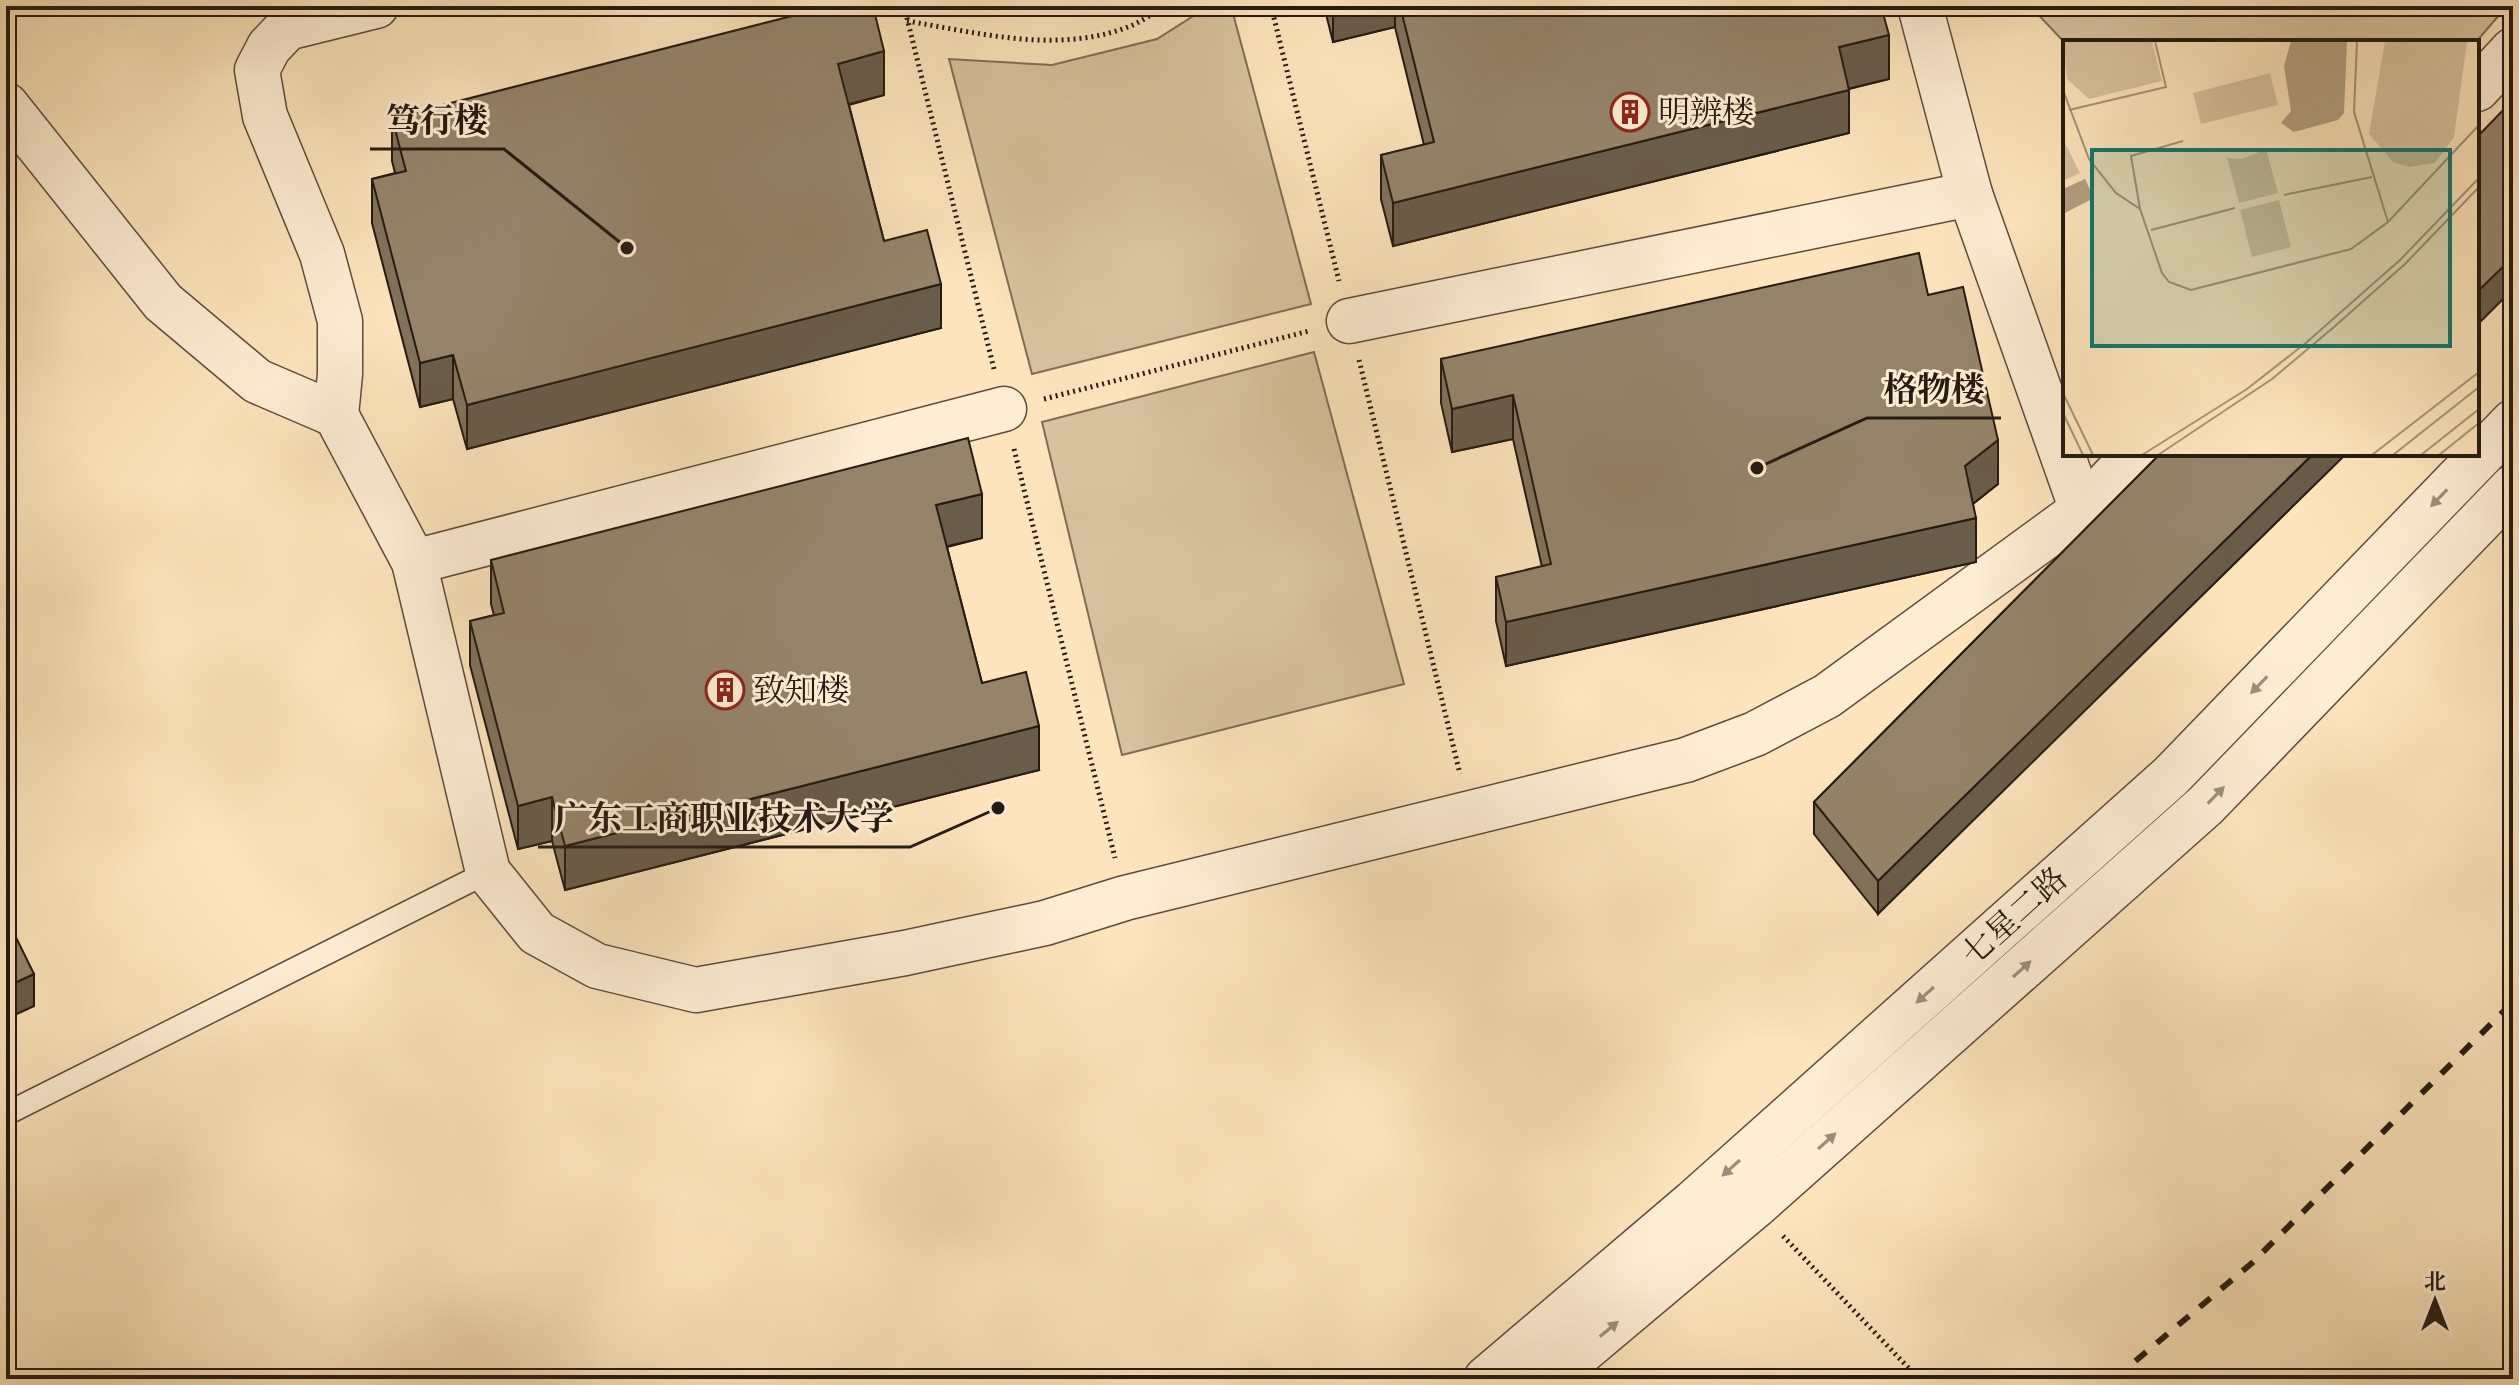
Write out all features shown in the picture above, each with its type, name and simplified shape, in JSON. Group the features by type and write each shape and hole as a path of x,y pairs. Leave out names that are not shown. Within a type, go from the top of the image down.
{"street":[{"path":"376,6 287,28 269,47 257,70 265,116 322,254 340,321 336,415 414,562 488,872 537,933 597,966 696,990 905,953 1045,923 1125,898 1686,760 1755,734 1827,696 2082,510 2133,456"},
{"path":"1920,6 1970,194 2082,510"},
{"path":"2479,87 2513,50"},
{"path":"6,105 163,302 257,381 336,415"},
{"path":"1349,321 1970,194"},
{"path":"414,562 1004,409"},
{"name":"七星二路","path":"1486,1379 1694,1202 2171,776 2513,422"},
{"name":"七星二路","path":"1549,1379 1755,1206 2206,805 2513,487"}],"lane":[{"path":"6,1114 488,872"}],"path":[{"path":"907,21 1012,39 1072,39 1127,27 1166,6"},
{"path":"1271,6 1470,814"},
{"path":"1004,409 1349,321"},
{"path":"1755,1206 1919,1379"}],"shaded area":[{"path":"1209,6 1231,6 1311,304 1032,374 949,59 1052,65 1157,39"},
{"path":"2030,6 2507,6 2478,40 2063,41"},
{"path":"1314,352 1404,684 1122,755 1042,422"}],"building":[{"path":"831,6 873,6 884,51 838,64 884,241 927,230 941,284 467,405 453,355 420,363 372,179 406,171 392,118"},
{"name":"明辨楼","path":"1400,6 1881,6 1889,35 1839,47 1849,90 1393,203 1381,155 1434,142"},
{"path":"2513,100 2513,257 2479,290 2479,135"},
{"path":"1919,253 1928,295 1963,287 1998,440 1965,466 1976,518 1506,622 1496,577 1551,564 1513,395 1452,409 1441,359"},
{"name":"致知楼","path":"968,438 982,494 936,505 982,683 1026,672 1039,726 565,846 552,797 518,806 470,621 504,613 491,560"},
{"path":"2158,456 2311,456 1878,881 1814,802"},
{"path":"6,917 34,974 6,987"}],"railway":[{"path":"2114,1379 2252,1263 2513,1002"}],"place":[{"name":"明辨楼","path":"1630,112"},
{"name":"笃行楼","path":"627,248"},
{"name":"格物楼","path":"1757,468"},
{"name":"致知楼","path":"725,690"},
{"name":"广东工商职业技术大学","path":"998,808"}]}
